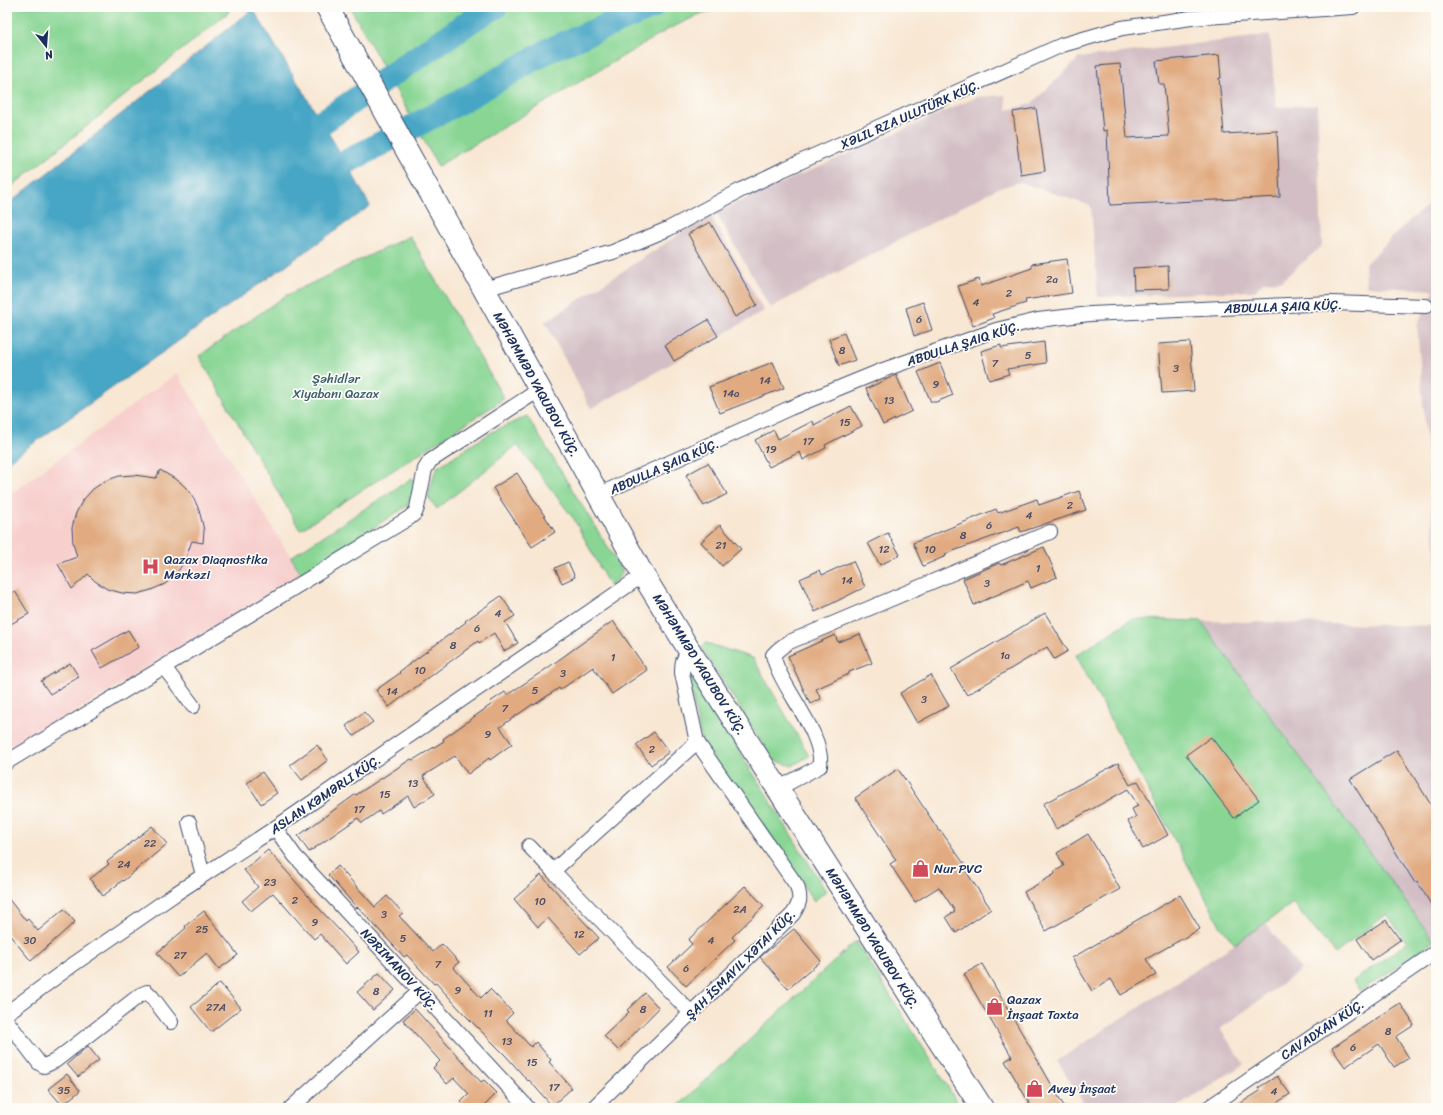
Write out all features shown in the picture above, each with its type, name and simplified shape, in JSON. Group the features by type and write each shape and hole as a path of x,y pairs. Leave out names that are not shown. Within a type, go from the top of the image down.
{"main road":[{"name":"MƏHƏMMƏD YAQUBOV KÜÇ.","path":"327,7 643,575 982,1108"}],"street":[{"name":"XƏLIL RZA ULUTÜRK KÜÇ.","path":"484,289 613,252 668,229 782,170 1062,46 1122,28 1191,18 1353,7"},
{"name":"ABDULLA ŞAIQ KÜÇ.","path":"598,496 790,408 883,370 996,330 1038,320 1090,314 1331,303 1426,306"},
{"path":"7,762 409,518 417,508 425,469 430,461 540,390"},
{"path":"778,788 820,766 821,758 810,729 776,667 773,655 778,650 787,643 1050,532"},
{"name":"ASLAN KƏMƏRLI KÜÇ.","path":"7,1013 71,966 203,875 643,575"},
{"path":"593,1108 792,914 799,904 800,895 797,886 697,742 682,673 682,663 684,658 691,652"},
{"path":"164,667 193,706"},
{"path":"553,871 697,742"},
{"path":"189,822 203,875"},
{"name":"NƏRIMANOV KÜÇ.","path":"274,828 295,856 528,1108"},
{"path":"529,846 691,1013"},
{"name":"CAVADXAN KÜÇ.","path":"1208,1108 1436,952"},
{"path":"290,1108 420,991"},
{"path":"7,1021 39,1063 44,1066 55,1061 140,995 147,992 152,996 171,1022"}],"shaded area":[{"path":"1270,35 1276,107 1317,105 1322,246 1281,281 1263,282 1255,291 1098,297 1091,206 1020,182 996,189 770,308 716,212 977,97 1005,95 1007,110 1031,104 1079,58"},
{"path":"1436,199 1436,566 1417,325 1434,290 1366,286 1365,264 1410,220"},
{"path":"710,214 764,311 591,409 545,322"},
{"name":"Qazax Diaqnostika Mərkəzi","path":"177,373 301,574 7,753 7,496"},
{"path":"1201,621 1436,626 1436,940 1434,941"},
{"path":"1265,923 1301,970 1220,1029 1244,1064 1176,1108 1087,1108 1057,1061"}],"green space":[{"path":"7,7 227,7 229,12 7,190"},
{"path":"350,7 726,7 702,13 667,30 438,166"},
{"name":"Şəhidlər Xiyabanı Qazax","path":"410,236 504,399 300,530 199,356 285,296"},
{"path":"527,416 623,572 610,587 574,519 517,445 437,509 428,497 436,468 492,432"},
{"path":"412,478 417,483 407,506 301,574 291,557"},
{"path":"1132,619 1201,621 1434,941 1361,991 1353,981 1407,943 1387,914 1335,954 1293,903 1235,944 1221,927 1076,655"},
{"path":"706,643 753,658 809,756 792,766 773,760 701,647"},
{"path":"687,673 691,673 826,891 814,901 702,742"},
{"path":"856,941 961,1108 676,1108"}],"water":[{"path":"253,9 346,162 370,206 7,462 7,205"}],"building":[{"path":"1219,55 1221,78 1219,78 1224,134 1277,131 1280,197 1110,205 1107,130 1103,131 1097,66 1120,64 1127,138 1169,136 1164,84 1159,84 1156,61"},
{"path":"1036,108 1045,171 1021,175 1013,112"},
{"path":"710,222 757,305 735,317 688,234"},
{"path":"1067,259 1072,293 1025,300 1026,303 992,314 994,318 973,326 958,286 979,279 981,286 1032,268 1032,264"},
{"path":"1168,266 1169,289 1134,290 1133,268"},
{"path":"923,302 932,330 914,336 906,308"},
{"path":"708,320 718,336 674,361 665,345"},
{"path":"844,333 855,360 839,366 829,339"},
{"path":"1044,342 1046,363 1007,369 1009,374 989,380 981,351 1001,345 1001,348"},
{"path":"1190,342 1194,391 1162,393 1158,344"},
{"path":"773,362 784,388 720,413 709,387"},
{"path":"940,363 953,395 936,402 931,402 918,372"},
{"path":"896,375 912,411 883,425 866,389"},
{"path":"851,406 862,426 825,445 826,448 803,460 800,452 769,467 755,440 774,430 778,439 813,421 814,425"},
{"path":"708,463 727,494 704,506 686,475"},
{"path":"160,470 180,482 190,492 199,510 204,530 203,543 192,541 184,562 176,574 165,584 151,590 137,594 122,593 107,589 88,574 72,589 58,564 77,557 73,543 72,528 76,513 83,500 93,489 105,481 119,476 134,475 156,478"},
{"path":"517,473 555,532 532,547 493,488"},
{"path":"1079,491 1086,510 1021,532 1019,527 945,554 946,556 923,566 913,543 996,509 998,513 1037,499 1039,505"},
{"path":"720,525 741,549 722,566 701,542"},
{"path":"888,533 900,555 880,565 868,543"},
{"path":"1044,547 1057,577 1031,588 1028,581 974,605 963,579 999,563 1001,565"},
{"path":"853,561 865,587 815,612 800,579 820,570 822,575"},
{"path":"568,562 575,577 562,583 555,568"},
{"path":"15,591 29,614 7,626 7,596"},
{"path":"501,596 515,616 505,622 518,643 504,651 494,633 479,643 478,641 389,707 376,690 466,622 465,621"},
{"path":"1045,613 1068,651 1054,659 1047,647 967,695 951,669"},
{"path":"613,621 647,670 612,694 593,667 560,690 559,688 534,705 533,704 500,727 512,744 490,760 489,758 468,774 455,756 423,776 435,794 414,807 408,796 381,814 379,811 362,823 358,818 309,852 298,836 356,794 411,759 413,760 444,741 443,739 492,704 490,702 505,692 507,695"},
{"path":"128,630 139,647 102,668 92,651"},
{"path":"860,634 872,663 849,672 849,674 816,689 821,699 810,704 788,656 835,635 838,642"},
{"path":"70,663 79,677 50,694 41,681"},
{"path":"931,675 949,706 917,723 900,693"},
{"path":"364,712 373,722 354,736 346,726"},
{"path":"654,732 669,752 651,765 636,745"},
{"path":"1211,737 1259,800 1234,818 1186,755"},
{"path":"317,745 328,760 302,780 290,765"},
{"path":"1397,750 1436,813 1436,913 1417,881 1415,883 1350,779"},
{"path":"1118,763 1130,785 1138,781 1168,835 1143,849 1128,821 1136,817 1132,809 1138,806 1128,789 1056,829 1043,804"},
{"path":"898,769 940,832 941,831 967,868 965,870 991,909 956,933 946,917 955,911 939,887 915,902 890,864 896,860 855,798"},
{"path":"262,772 277,793 261,804 247,783"},
{"path":"152,826 167,844 103,896 90,879 109,864 107,862"},
{"path":"1088,834 1120,889 1046,931 1024,892 1055,874 1054,872 1064,866 1057,853"},
{"path":"268,850 359,952 346,964 320,934 314,939 273,893 251,911 242,901 258,887 244,870"},
{"path":"338,866 375,907 387,896 403,913 399,916 433,952 442,944 459,962 453,967 481,998 490,989 513,1013 506,1020 531,1047 536,1042 551,1060 549,1062 572,1088 552,1106 436,983 434,984 407,955 404,957 358,907 357,908 328,875"},
{"path":"541,875 599,938 580,954 548,918 538,927 514,899"},
{"path":"745,886 764,906 732,937 735,940 686,986 668,967 692,944 688,940"},
{"path":"1180,895 1200,929 1146,959 1156,975 1121,995 1111,979 1092,991 1072,958"},
{"path":"7,897 26,921 28,919 38,931 64,909 75,922 31,961 7,932"},
{"path":"204,911 238,955 219,969 207,953 178,977 157,953 186,928 185,926"},
{"path":"1386,920 1400,940 1371,960 1357,939"},
{"path":"794,929 821,961 788,989 760,957"},
{"path":"982,964 1065,1108 1032,1108 1005,1061 1012,1057 964,974"},
{"path":"379,973 395,990 373,1010 357,992"},
{"path":"220,983 241,1008 211,1032 191,1007"},
{"path":"645,993 659,1008 618,1050 604,1036 629,1012 627,1010"},
{"path":"1400,1003 1414,1025 1396,1037 1409,1058 1394,1067 1379,1044 1345,1067 1332,1048"},
{"path":"415,1009 481,1082 484,1080 497,1093 482,1108 465,1108 460,1103 469,1094 454,1078 447,1084 433,1068 440,1061 403,1020"},
{"path":"88,1046 99,1060 78,1077 67,1064"},
{"path":"67,1074 80,1091 62,1105 48,1089"},
{"path":"1277,1076 1290,1094 1269,1108 1233,1108 1260,1091 1258,1088"}],"waterway":[{"path":"293,142 478,16 495,7"},
{"path":"346,162 456,104 551,49 652,7"}],"place":[{"name":"Qazax Diaqnostika Mərkəzi","path":"151,566"},
{"name":"Nur PVC","path":"921,868"},
{"name":"Qazax İnşaat Taxta","path":"994,1006"},
{"name":"Avey İnşaat","path":"1035,1088"}]}
